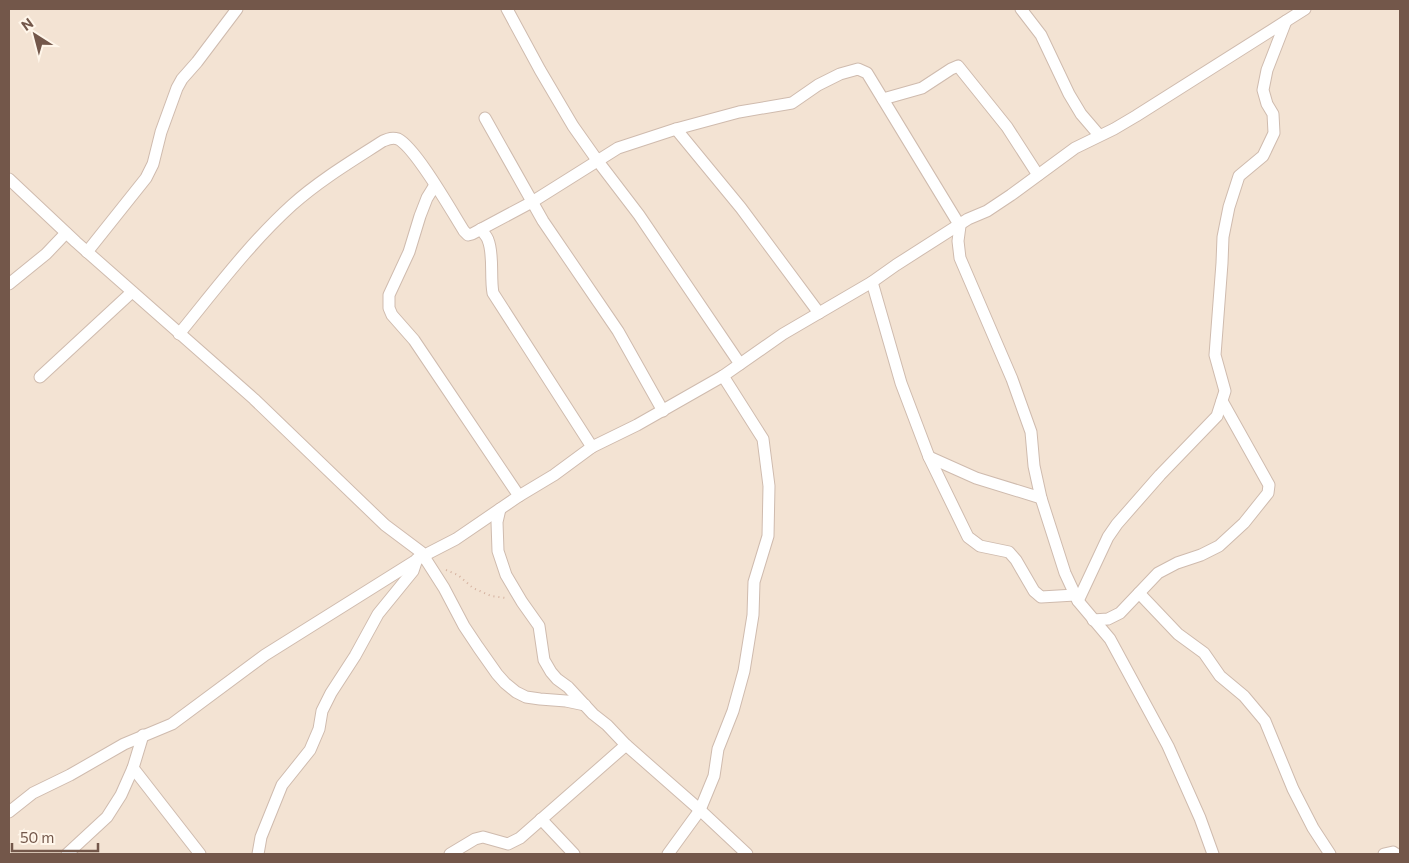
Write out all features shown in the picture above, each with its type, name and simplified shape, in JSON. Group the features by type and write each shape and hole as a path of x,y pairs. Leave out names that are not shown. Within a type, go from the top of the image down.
{"street":[{"path":"87,252 146,178 153,164 161,132 180,84 236,9"},
{"path":"507,9 573,126 639,215 740,364"},
{"path":"1021,9 1041,35 1081,114 1100,135"},
{"path":"9,812 33,793 70,775 124,744 172,724 265,655 456,539 519,496 554,475 592,447 638,425 724,376 783,334 872,282 968,220 987,211 1075,148 1114,129 1144,111 1305,9"},
{"path":"1076,598 1108,537 1160,475 1217,416 1224,391 1215,355 1223,237 1229,207 1239,176 1263,156 1274,133 1273,114 1267,104 1263,90 1267,70 1286,21"},
{"path":"883,99 922,88 958,66 1007,127 1038,175"},
{"path":"179,334 262,236 293,204 330,175 383,141 395,138 411,150 468,235 481,230 532,202 618,148 676,129 738,112 792,103 818,85 840,74 858,69 867,74 960,226 958,240 960,258 1008,370 1031,432 1034,466 1041,498 1076,598 1110,639 1168,746 1200,818 1213,854"},
{"path":"486,118 543,222 618,331 663,411"},
{"path":"676,129 742,208 819,313"},
{"path":"9,179 87,252 254,399 422,559 473,640 496,674 505,683 526,697 540,700 566,701 584,705"},
{"path":"435,185 420,216 409,252 389,295 389,308 392,315 414,340 519,496"},
{"path":"481,230 488,241 493,293 592,447"},
{"path":"9,284 46,254 66,233"},
{"path":"872,282 901,383 929,457 968,538 980,546 1009,552 1016,560 1034,591 1042,597 1076,598"},
{"path":"40,377 132,292"},
{"path":"668,854 700,810 714,776 718,749 733,711 744,671 753,616 754,582 768,536 769,486 764,439 724,376"},
{"path":"1093,620 1108,619 1120,613 1158,573 1219,546 1244,523 1270,489 1222,401"},
{"path":"929,457 976,478 1041,498"},
{"path":"500,509 497,522 498,551 506,575 539,626 544,660 547,667 593,714 608,725 626,745 747,854"},
{"path":"258,854 260,837 282,785 310,750 319,729 322,711 332,693 378,614 422,559"},
{"path":"1139,593 1178,634 1204,653 1220,676 1244,696 1265,721 1293,789 1313,828 1330,854"},
{"path":"67,854 107,817 121,795 133,768 143,735"},
{"path":"450,854 475,839 483,837 508,844 520,838 626,745"},
{"path":"133,768 200,854"},
{"path":"541,819 574,854"},
{"path":"1384,854 1394,852 1396,854"}],"path":[{"path":"422,559 458,575 473,588 485,594 522,602"}],"shaded area":[{"path":"9,9 1400,9 1400,854 9,854"}]}
